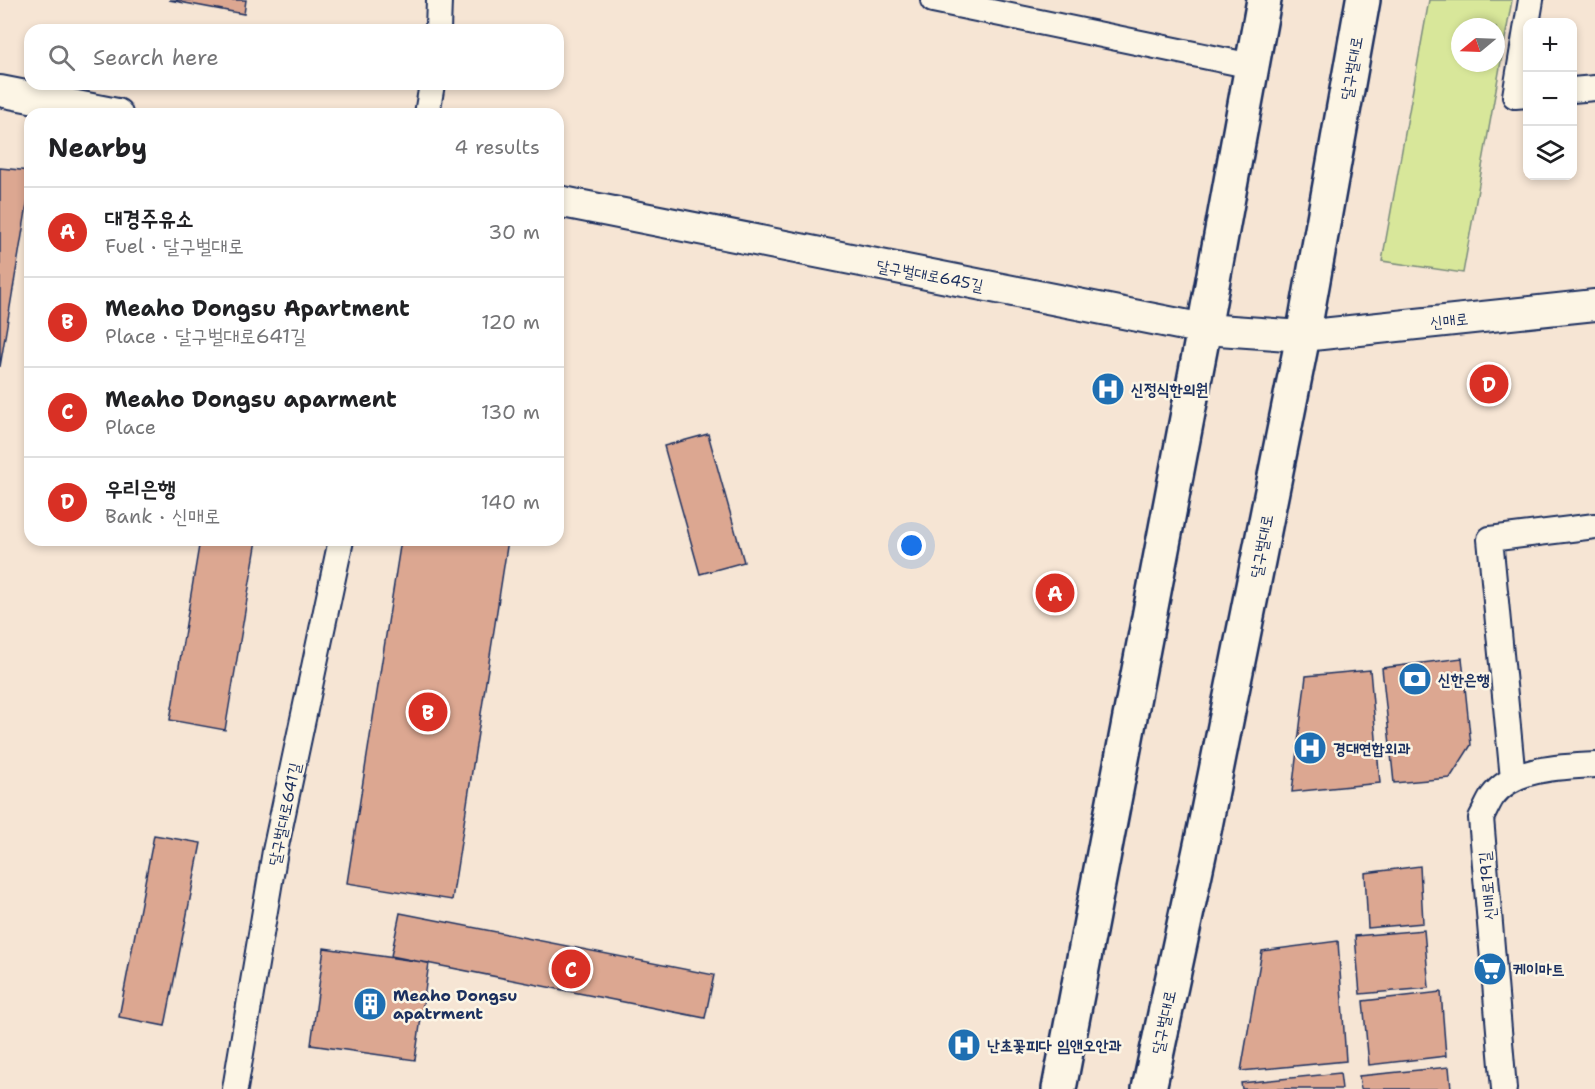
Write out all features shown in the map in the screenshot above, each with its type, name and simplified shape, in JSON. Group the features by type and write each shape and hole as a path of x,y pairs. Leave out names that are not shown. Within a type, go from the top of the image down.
{"main road":[{"path":"1059,1089 1204,329 1264,0"},
{"name":"달구벌대로","path":"1149,1089 1204,831 1303,336 1362,0"}],"street":[{"path":"438,24 439,0"},
{"path":"933,0 1252,66"},
{"path":"1523,95 1515,96 1531,0"},
{"path":"1577,90 1595,88"},
{"path":"428,108 431,90"},
{"path":"0,91 86,108"},
{"name":"달구벌대로645길","path":"564,202 1204,329 1303,336"},
{"name":"신매로","path":"1303,336 1595,305"},
{"path":"1513,779 1490,539 1595,526"},
{"name":"달구벌대로641길","path":"235,1089 275,851 340,546"},
{"name":"신매로19길","path":"1504,1089 1481,818 1493,795 1513,779 1536,772 1595,765"}],"green space":[{"path":"1429,0 1512,0 1505,39 1505,18 1451,18 1451,72 1499,72 1463,273 1382,261"}],"building":[{"path":"169,0 246,0 244,14"},
{"path":"0,168 24,170 24,223 0,367"},
{"path":"708,434 744,562 700,574 664,446"},
{"path":"199,546 256,546 225,730 170,720"},
{"path":"400,546 507,546 452,900 347,883"},
{"path":"1462,658 1471,745 1450,778 1394,783 1382,668"},
{"path":"1370,670 1380,783 1292,792 1306,676"},
{"path":"154,835 201,843 165,1026 119,1017"},
{"path":"1420,866 1423,923 1368,928 1365,873"},
{"path":"400,913 714,975 705,1018 391,956"},
{"path":"1424,930 1429,988 1360,994 1355,936"},
{"path":"1338,941 1346,1061 1241,1071 1262,951"},
{"name":"Meaho Dongsu apatrment","path":"324,948 429,963 415,1060 311,1045"},
{"path":"1441,992 1446,1056 1369,1065 1363,1001"},
{"path":"1449,1067 1451,1089 1361,1089 1359,1076"},
{"path":"1340,1073 1342,1089 1242,1089 1241,1083"}],"place":[{"name":"우리은행","path":"1489,384"},
{"name":"신정식한의원","path":"1108,389"},
{"name":"대경주유소","path":"1055,593"},
{"name":"신한은행","path":"1415,679"},
{"name":"Meaho Dongsu Apartment","path":"428,712"},
{"name":"경대연합외과","path":"1310,748"},
{"name":"Meaho Dongsu aparment","path":"571,969"},
{"name":"케이마트","path":"1490,969"},
{"name":"Meaho Dongsu apatrment","path":"370,1004"},
{"name":"난초꽃피다 임앤오안과","path":"964,1045"}]}
